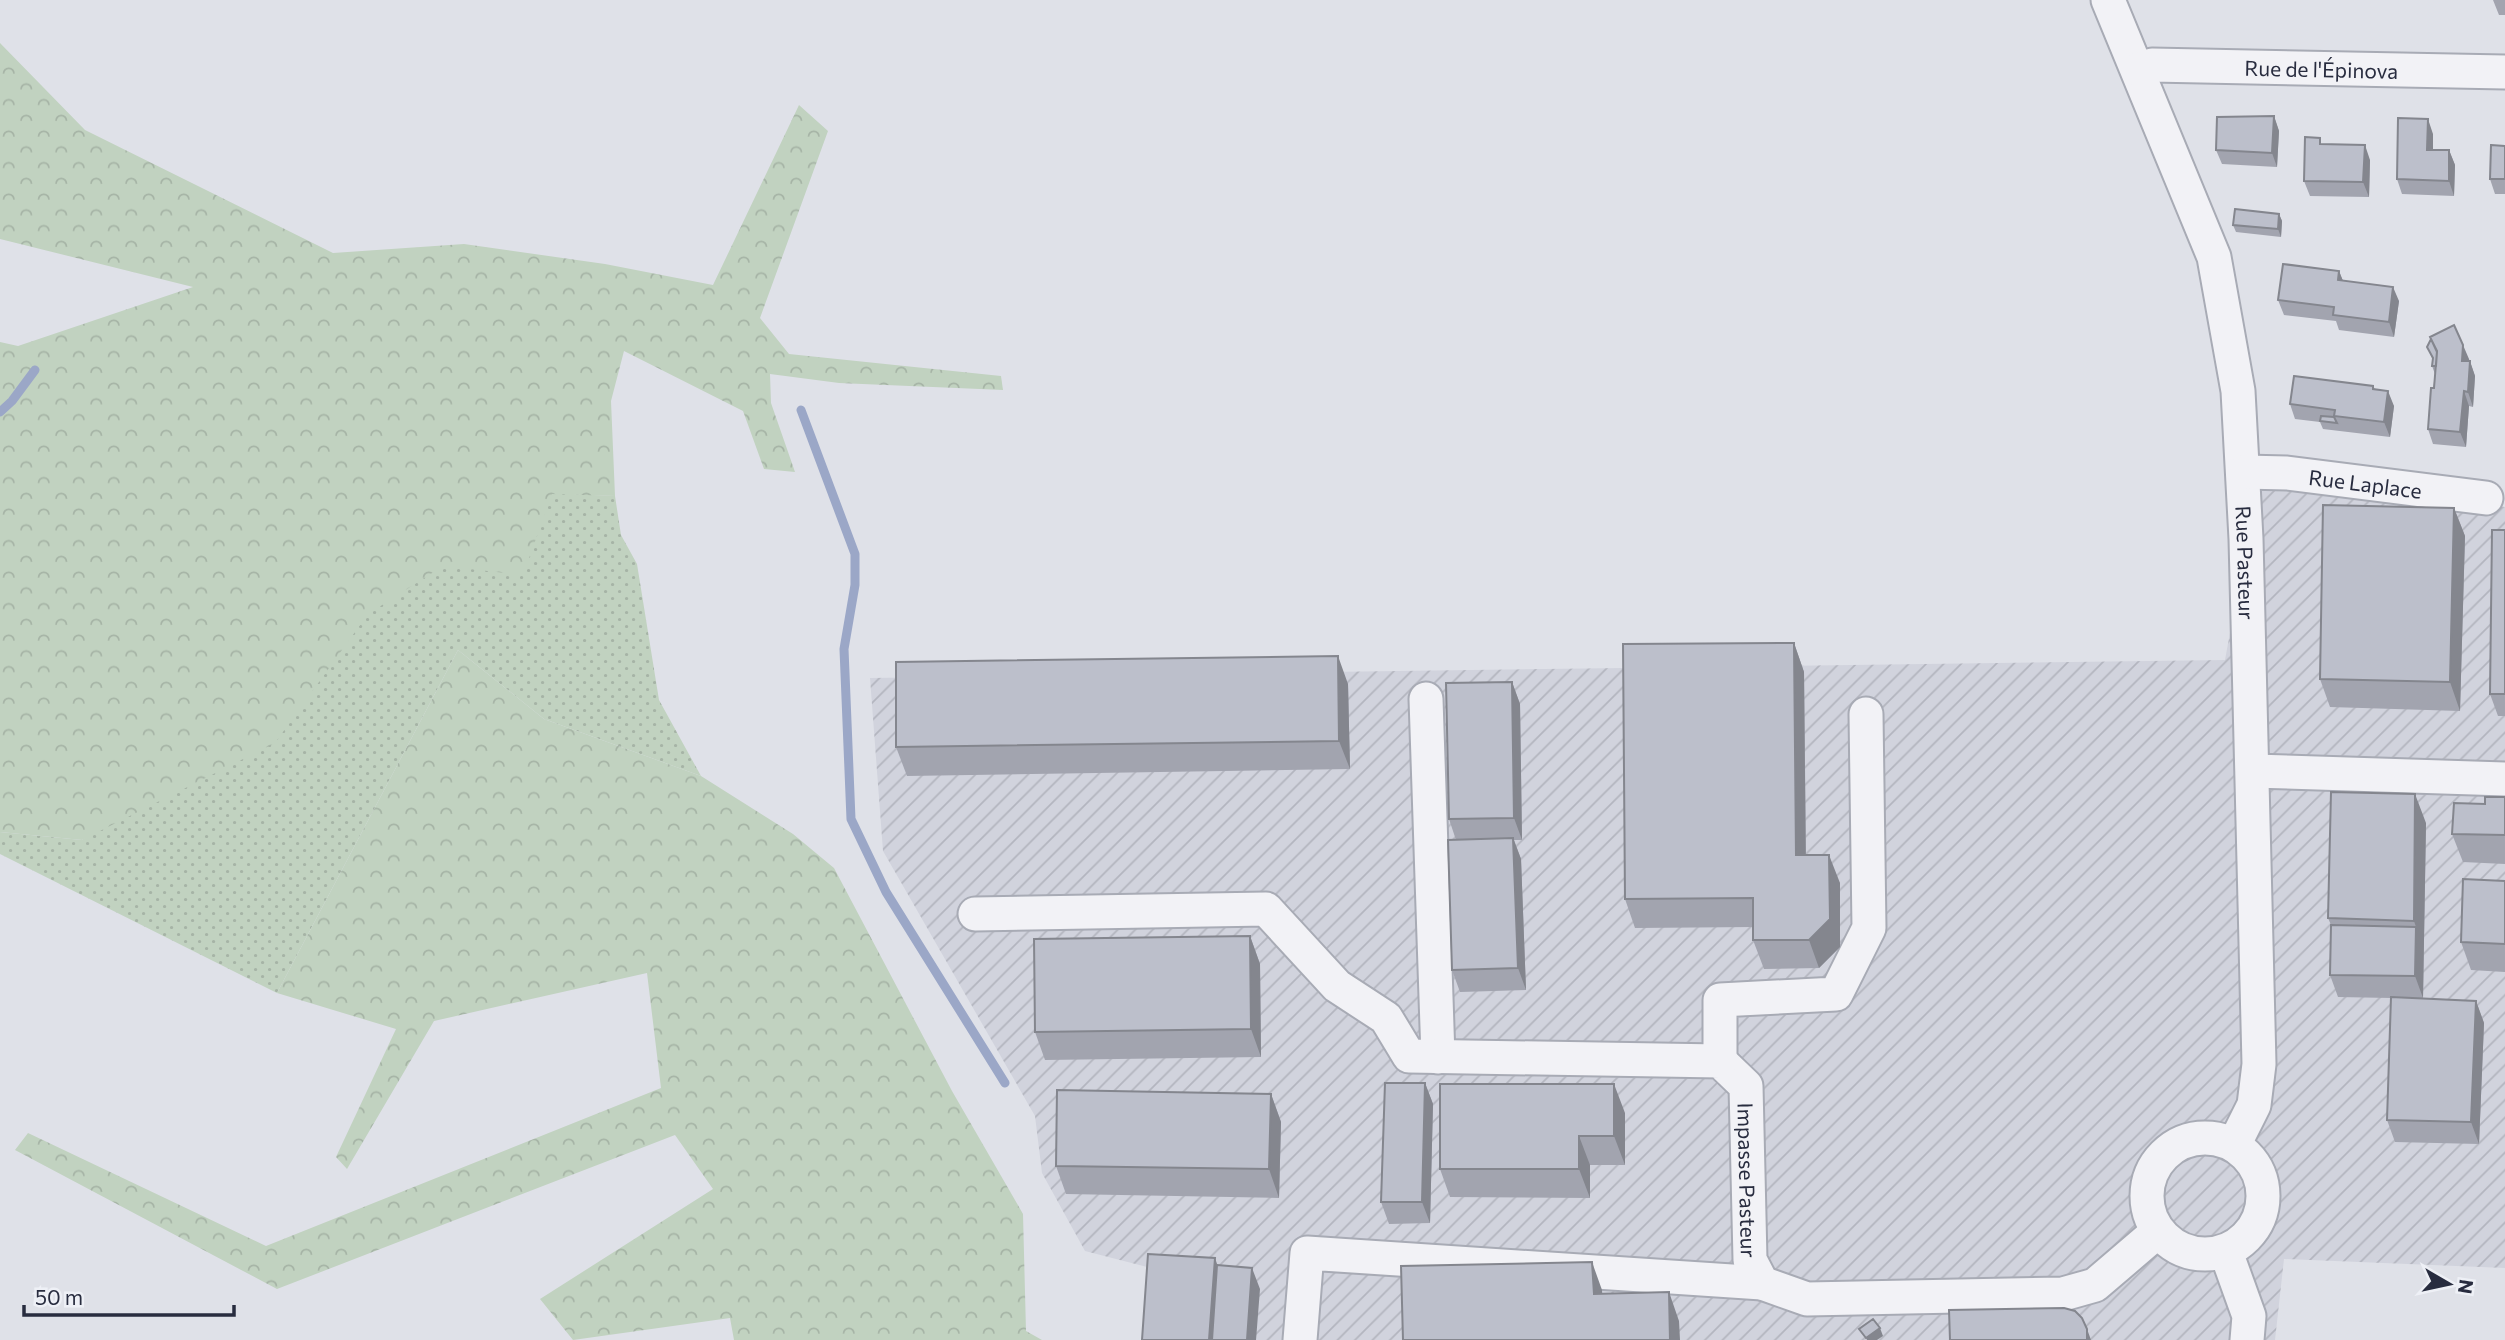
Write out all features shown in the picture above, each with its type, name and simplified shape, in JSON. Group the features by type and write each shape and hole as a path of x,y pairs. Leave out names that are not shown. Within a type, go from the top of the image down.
{"street":[{"name":"Rue Pasteur","path":"2108,0 2214,257 2238,391 2244,472 2259,1064 2254,1105 2234,1145"},
{"name":"Rue de l'Épinova","path":"2138,69 2152,65 2505,72"},
{"name":"Rue Laplace","path":"2244,472 2287,473 2486,498"},
{"path":"1423,1056 1426,699"},
{"path":"975,914 1266,909 1336,986 1385,1018 1423,1056 1720,1061 1720,1000 1836,994 1868,928 1867,714"},
{"path":"2253,771 2505,779"},
{"name":"Impasse Pasteur","path":"1720,1061 1746,1086 1750,1260 1762,1283 1807,1299 2063,1294 2095,1285 2157,1232"},
{"path":"2199,1138 2217,1139 2234,1145 2248,1157 2258,1173 2263,1191 2262,1210 2254,1227 2242,1242 2226,1252 2201,1255 2176,1248 2157,1232 2149,1216 2147,1189 2155,1165 2166,1151 2182,1142 2199,1138"},
{"path":"2226,1252 2249,1315 2247,1340"},
{"path":"1300,1340 1307,1253 1762,1283"}],"shaded area":[{"path":"2258,480 2505,507 2505,1268 2284,1259 2275,1340 1145,1340 1151,1268 1085,1251 1042,1173 1035,1116 883,851 870,678 2225,660"}],"green space":[{"path":"0,43 85,130 333,253 464,244 605,264 713,285 799,105 828,131 760,318 789,354 1001,376 1003,390 839,383 770,374 771,403 795,472 764,469 743,411 624,351 611,401 615,496 552,494 523,575 443,566 368,614 275,743 82,840 0,832 0,342 18,346 193,287 0,239"},
{"path":"552,493 615,496 621,535 637,564 659,700 701,776 544,719 458,650 277,993 0,854 0,832 82,840 368,613"},
{"path":"458,650 544,719 701,776 793,834 834,868 952,1091 1023,1214 1026,1331 1042,1340 734,1340 730,1318 573,1340 540,1299 713,1189 675,1135 277,1289 15,1150 28,1133 266,1246 661,1088 647,973 434,1021 347,1169 336,1157 396,1029 277,993"}],"building":[{"path":"2274,116 2272,153 2216,150 2217,117"},
{"path":"2398,118 2428,119 2427,150 2449,150 2449,181 2397,179"},
{"path":"2305,137 2320,138 2320,144 2365,145 2363,182 2304,181"},
{"path":"2491,145 2505,146 2505,179 2490,179"},
{"path":"2235,209 2279,214 2278,229 2233,225"},
{"path":"2283,264 2339,271 2338,280 2393,287 2389,322 2333,315 2334,307 2278,300"},
{"path":"2454,325 2463,345 2462,361 2470,361 2468,392 2464,391 2460,432 2428,429 2437,351 2430,337"},
{"path":"2431,339 2437,352 2436,366 2432,366 2433,358 2427,347"},
{"path":"2294,376 2373,386 2373,389 2388,391 2384,422 2334,416 2335,410 2290,404"},
{"path":"2321,416 2334,417 2337,423 2320,421"},
{"path":"2323,505 2454,508 2450,682 2320,679"},
{"path":"2492,530 2505,530 2505,694 2490,694"},
{"path":"1794,643 1796,855 1829,855 1830,919 1809,940 1753,940 1753,898 1625,899 1623,644"},
{"path":"1338,656 1339,741 896,747 896,662"},
{"path":"1512,682 1514,818 1449,819 1446,683"},
{"path":"2331,792 2415,794 2414,921 2328,918"},
{"path":"2485,797 2505,797 2505,835 2452,834 2454,803 2485,804"},
{"path":"1513,838 1518,968 1452,970 1448,840"},
{"path":"2463,879 2505,881 2505,944 2461,942"},
{"path":"2331,925 2416,927 2415,976 2330,975"},
{"path":"1250,936 1251,1029 1035,1032 1034,939"},
{"path":"2391,997 2476,1001 2471,1122 2387,1120"},
{"path":"1385,1083 1425,1083 1422,1202 1381,1202"},
{"path":"1440,1084 1614,1084 1614,1136 1579,1136 1579,1169 1440,1169"},
{"path":"1057,1090 1271,1094 1269,1169 1056,1166"},
{"path":"1148,1254 1215,1258 1209,1340 1142,1340"},
{"path":"1592,1262 1594,1294 1669,1292 1670,1340 1403,1340 1401,1266"},
{"path":"1217,1265 1252,1268 1247,1340 1212,1340"},
{"path":"2064,1308 2075,1311 2082,1318 2087,1329 2087,1340 1950,1340 1949,1310"},
{"path":"1873,1319 1880,1328 1866,1338 1859,1329"}],"waterway":[{"path":"0,412 12,401 35,370"},
{"path":"801,410 855,554 855,585 844,649 851,819 886,892 1005,1083"}]}
